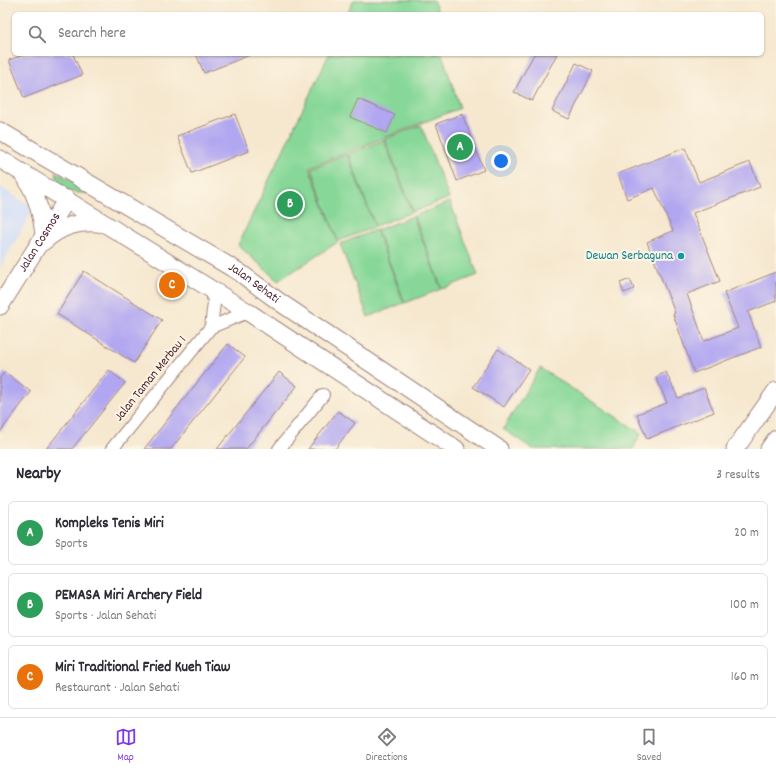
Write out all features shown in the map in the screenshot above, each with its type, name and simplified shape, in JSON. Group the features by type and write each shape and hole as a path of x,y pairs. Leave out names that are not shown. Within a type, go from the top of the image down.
{"main road":[{"name":"Jalan Sehati","path":"0,131 239,272 281,303 499,449"},
{"path":"0,142 49,170 59,182 67,199 87,198 104,202 222,271 230,273 239,272"},
{"name":"Jalan Sehati","path":"0,159 248,312 456,449"},
{"path":"23,172 32,186 38,202 44,234"},
{"name":"Jalan Cosmos","path":"0,306 67,199"},
{"path":"34,250 58,230 73,224 91,222 107,225"},
{"path":"735,449 776,392"},
{"path":"769,449 776,438"}],"street":[{"path":"212,290 214,302 211,327 248,312"},
{"name":"Jalan Taman Merbau 1","path":"112,449 211,327"},
{"path":"279,449 322,396"}],"shaded area":[{"path":"0,187 34,208 0,268"}],"green space":[{"path":"354,0 433,0 438,12 348,12"},
{"path":"328,56 443,56 460,108 309,167 338,242 278,281 238,245"},
{"path":"421,125 449,198 413,212 385,139"},
{"path":"384,140 412,212 375,226 348,154"},
{"path":"347,154 375,227 338,241 311,168"},
{"path":"56,172 87,189 87,193 75,193 66,190 57,179"},
{"path":"450,202 478,275 442,289 414,216"},
{"path":"413,216 441,289 405,303 377,230"},
{"path":"376,230 404,303 368,317 340,244"},
{"path":"540,368 641,433 633,449 533,449 503,429"}],"building":[{"path":"20,56 74,56 82,75 24,98 9,60"},
{"path":"197,56 247,56 204,73"},
{"path":"533,56 556,56 532,101 514,92"},
{"path":"576,63 593,71 569,119 552,111"},
{"path":"358,99 395,115 387,133 350,117"},
{"path":"235,114 249,151 192,173 177,136"},
{"path":"462,114 484,170 457,181 436,124"},
{"path":"685,148 699,182 750,162 760,187 693,213 720,281 687,294 704,341 738,328 724,293 776,272 776,301 748,312 761,347 694,373 673,314 675,313 647,242 673,231 654,188 627,199 618,174"},
{"path":"84,271 162,320 134,363 57,314"},
{"path":"630,279 634,289 624,293 620,283"},
{"path":"228,344 245,357 171,449 144,449"},
{"path":"498,349 529,369 504,407 473,387"},
{"path":"109,370 125,383 72,449 46,449"},
{"path":"5,372 31,392 0,432 0,378"},
{"path":"279,372 297,386 246,449 217,449"},
{"path":"666,372 678,398 704,388 714,412 647,439 637,414 667,403 656,377"},
{"path":"338,411 355,423 335,449 308,449"}],"place":[{"name":"Kompleks Tenis Miri","path":"460,147"},
{"name":"PEMASA Miri Archery Field","path":"290,204"},
{"name":"Dewan Serbaguna","path":"681,256"},
{"name":"Miri Traditional Fried Kueh Tiaw","path":"172,285"}]}
